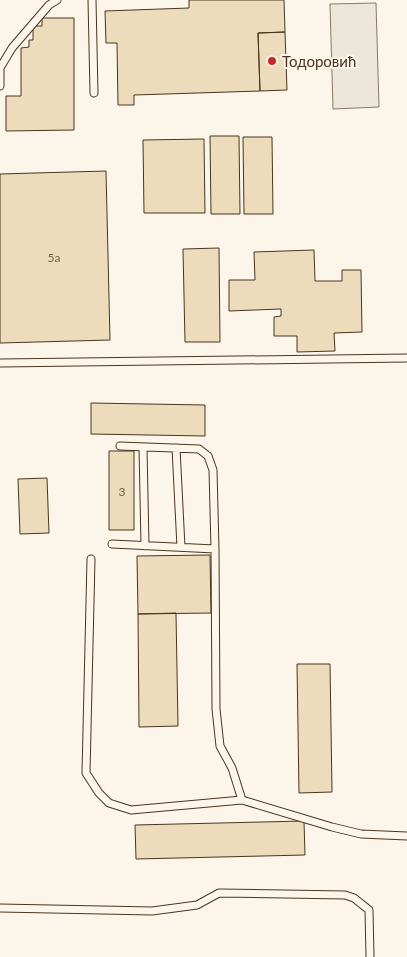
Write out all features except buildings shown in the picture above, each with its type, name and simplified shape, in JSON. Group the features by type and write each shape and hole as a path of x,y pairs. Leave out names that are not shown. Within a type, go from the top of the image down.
{"lane":[{"path":"0,86 0,68 12,48 49,5 56,0"},
{"path":"92,0 94,93"},
{"path":"0,363 407,358"},
{"path":"120,446 199,449 208,456 213,470 216,710 220,746 232,768 242,800"},
{"path":"143,447 145,546"},
{"path":"176,448 181,547"},
{"path":"112,544 215,548"},
{"path":"91,559 86,773 99,793 109,803 131,810 242,800 361,834 407,836"},
{"path":"0,908 152,911 197,905 219,893 345,895 354,898 369,910 370,957"}],"shaded area":[{"path":"376,3 379,107 333,109 330,4"}],"place":[{"name":"Тодоровић","path":"272,61"}]}
